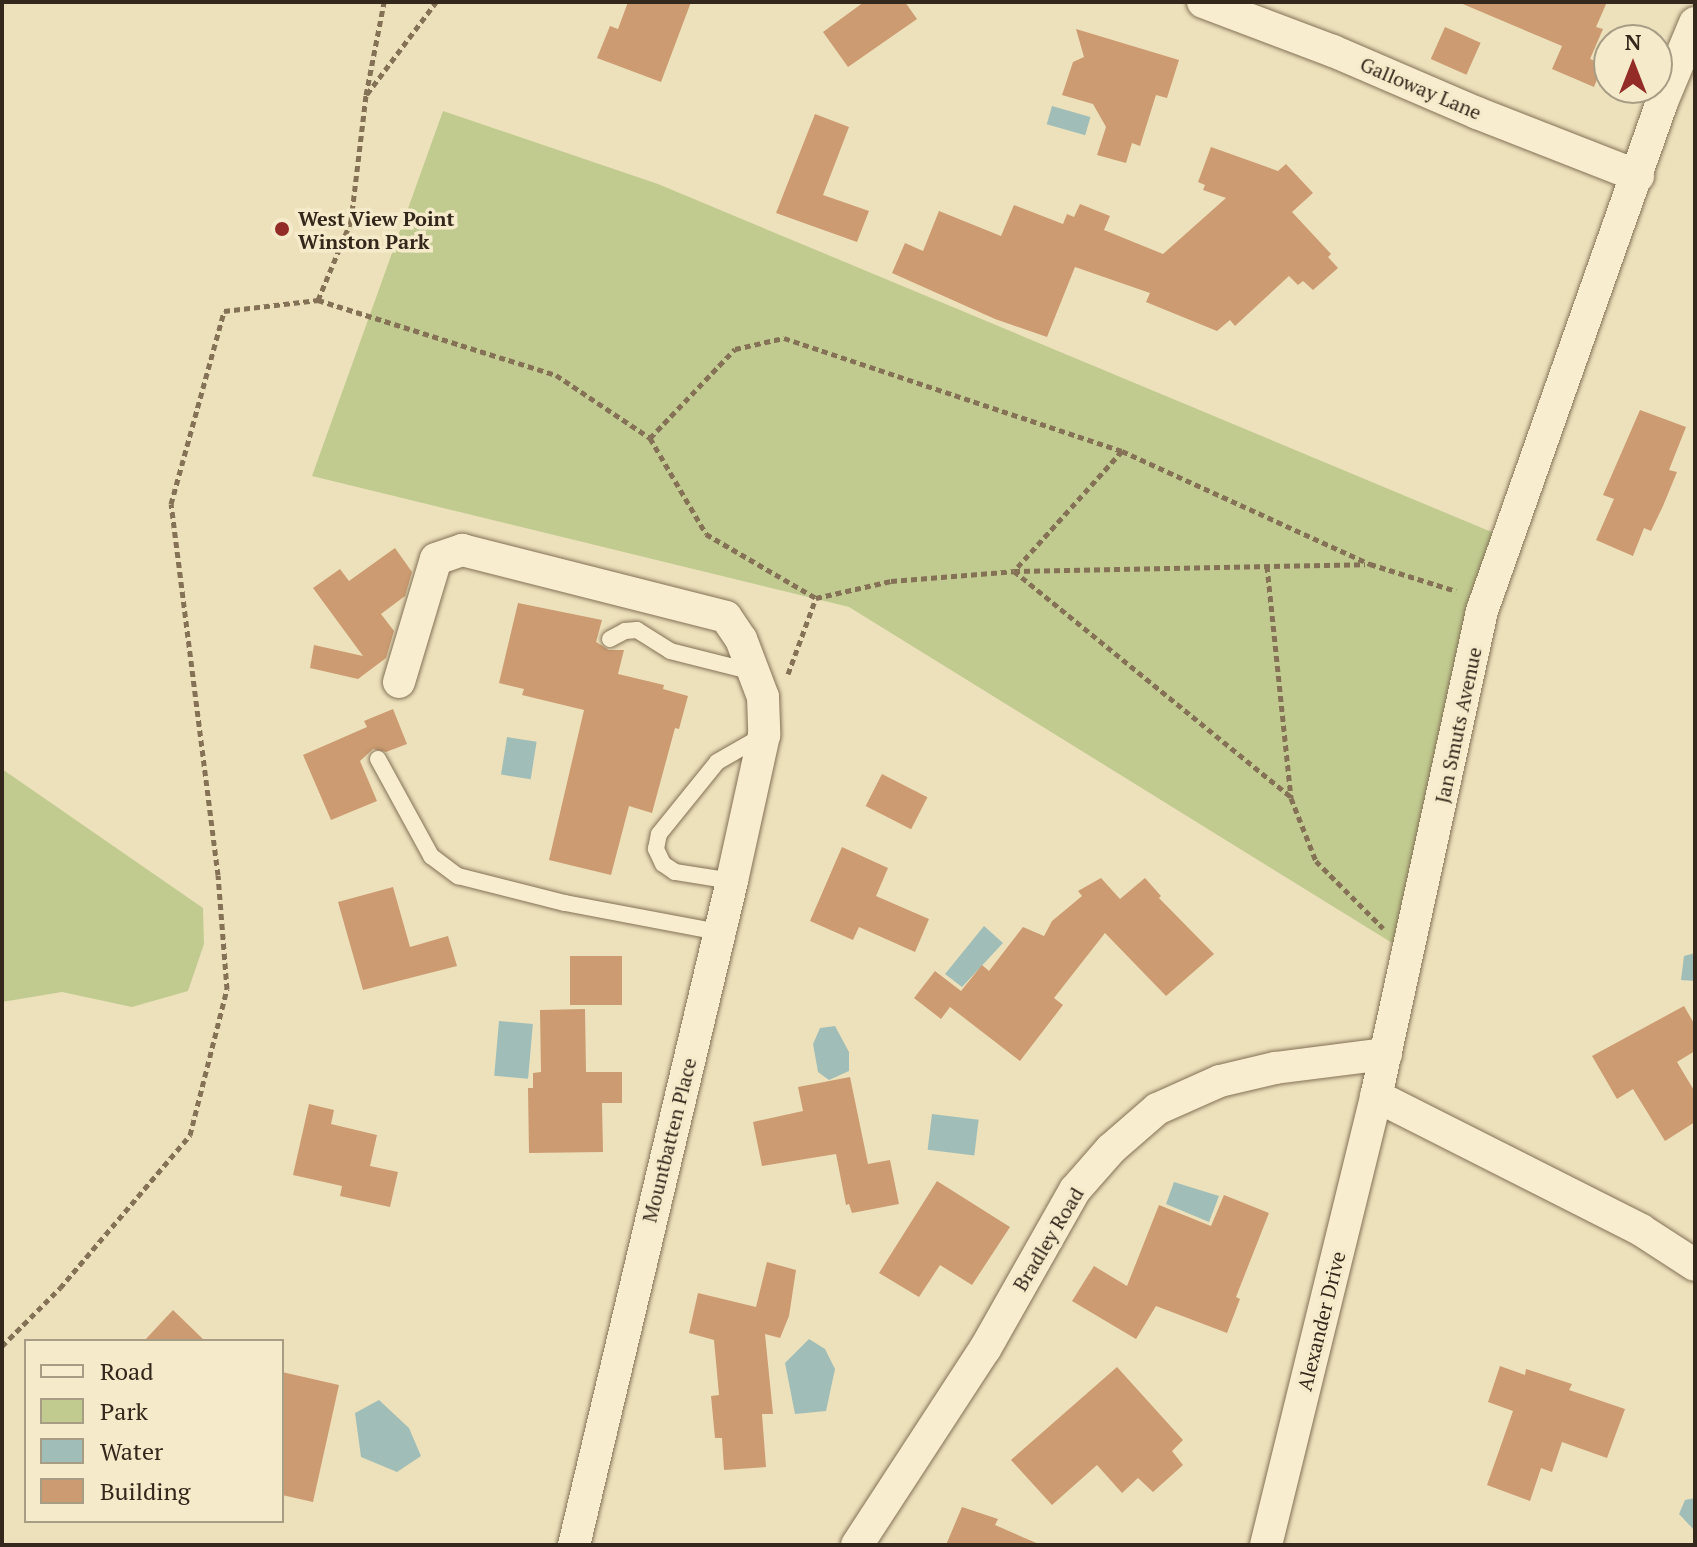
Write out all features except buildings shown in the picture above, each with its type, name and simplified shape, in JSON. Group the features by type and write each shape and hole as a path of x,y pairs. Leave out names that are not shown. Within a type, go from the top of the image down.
{"street":[{"name":"Galloway Lane","path":"1203,2 1333,51 1580,155 1638,176"},
{"name":"Jan Smuts Avenue","path":"1376,1096 1410,954 1485,601 1662,102 1695,23"},
{"name":"Mountbatten Place","path":"399,682 436,559 462,550 726,617 771,677 763,697 764,735 732,881 574,1545"},
{"name":"Bradley Road","path":"857,1545 985,1349 1075,1190 1120,1141 1157,1109 1220,1081 1275,1068 1386,1054"},
{"path":"1376,1096 1641,1230 1695,1265"},
{"name":"Alexander Drive","path":"1266,1545 1376,1096"}],"lane":[{"path":"610,639 625,631 637,630 670,651 771,677"},
{"path":"732,881 675,872 663,864 656,849 659,834 717,762 764,735"},
{"path":"378,759 431,856 458,876 565,903 719,932"}],"path":[{"path":"318,300 351,221 366,95 384,2"},
{"path":"366,95 436,2"},
{"path":"2,1346 60,1288 190,1135 227,989 216,860 171,504 224,311 318,300 556,375 650,438 706,534 816,598 891,581 1014,571 1370,564"},
{"path":"650,438 735,349 784,338 1122,451 1370,564 1485,601"},
{"path":"1014,571 1122,451"},
{"path":"1267,566 1291,798 1316,861 1410,954"},
{"path":"1014,571 1291,798"},
{"path":"771,677 816,598"}],"green space":[{"path":"443,111 658,184 1506,538 1410,954 849,607 312,476"},
{"path":"2,769 203,908 204,944 188,991 132,1007 62,992 2,1002"}],"water":[{"path":"1052,106 1090,117 1085,135 1047,124"},
{"path":"507,737 537,742 531,779 501,775"},
{"path":"984,926 1003,943 962,987 945,974"},
{"path":"1695,953 1695,981 1681,980 1684,956"},
{"path":"499,1021 533,1024 528,1079 494,1076"},
{"path":"835,1026 849,1052 849,1071 829,1080 818,1072 813,1044 820,1028"},
{"path":"932,1114 979,1120 974,1155 928,1150"},
{"path":"1174,1182 1219,1196 1209,1222 1166,1204"},
{"path":"809,1339 825,1349 835,1369 826,1411 795,1414 785,1363"},
{"path":"379,1400 409,1428 421,1456 397,1472 361,1457 355,1413"},
{"path":"1695,1498 1695,1531 1679,1514 1685,1500"}],"place":[{"name":"West View Point Winston Park","path":"282,229"}]}
